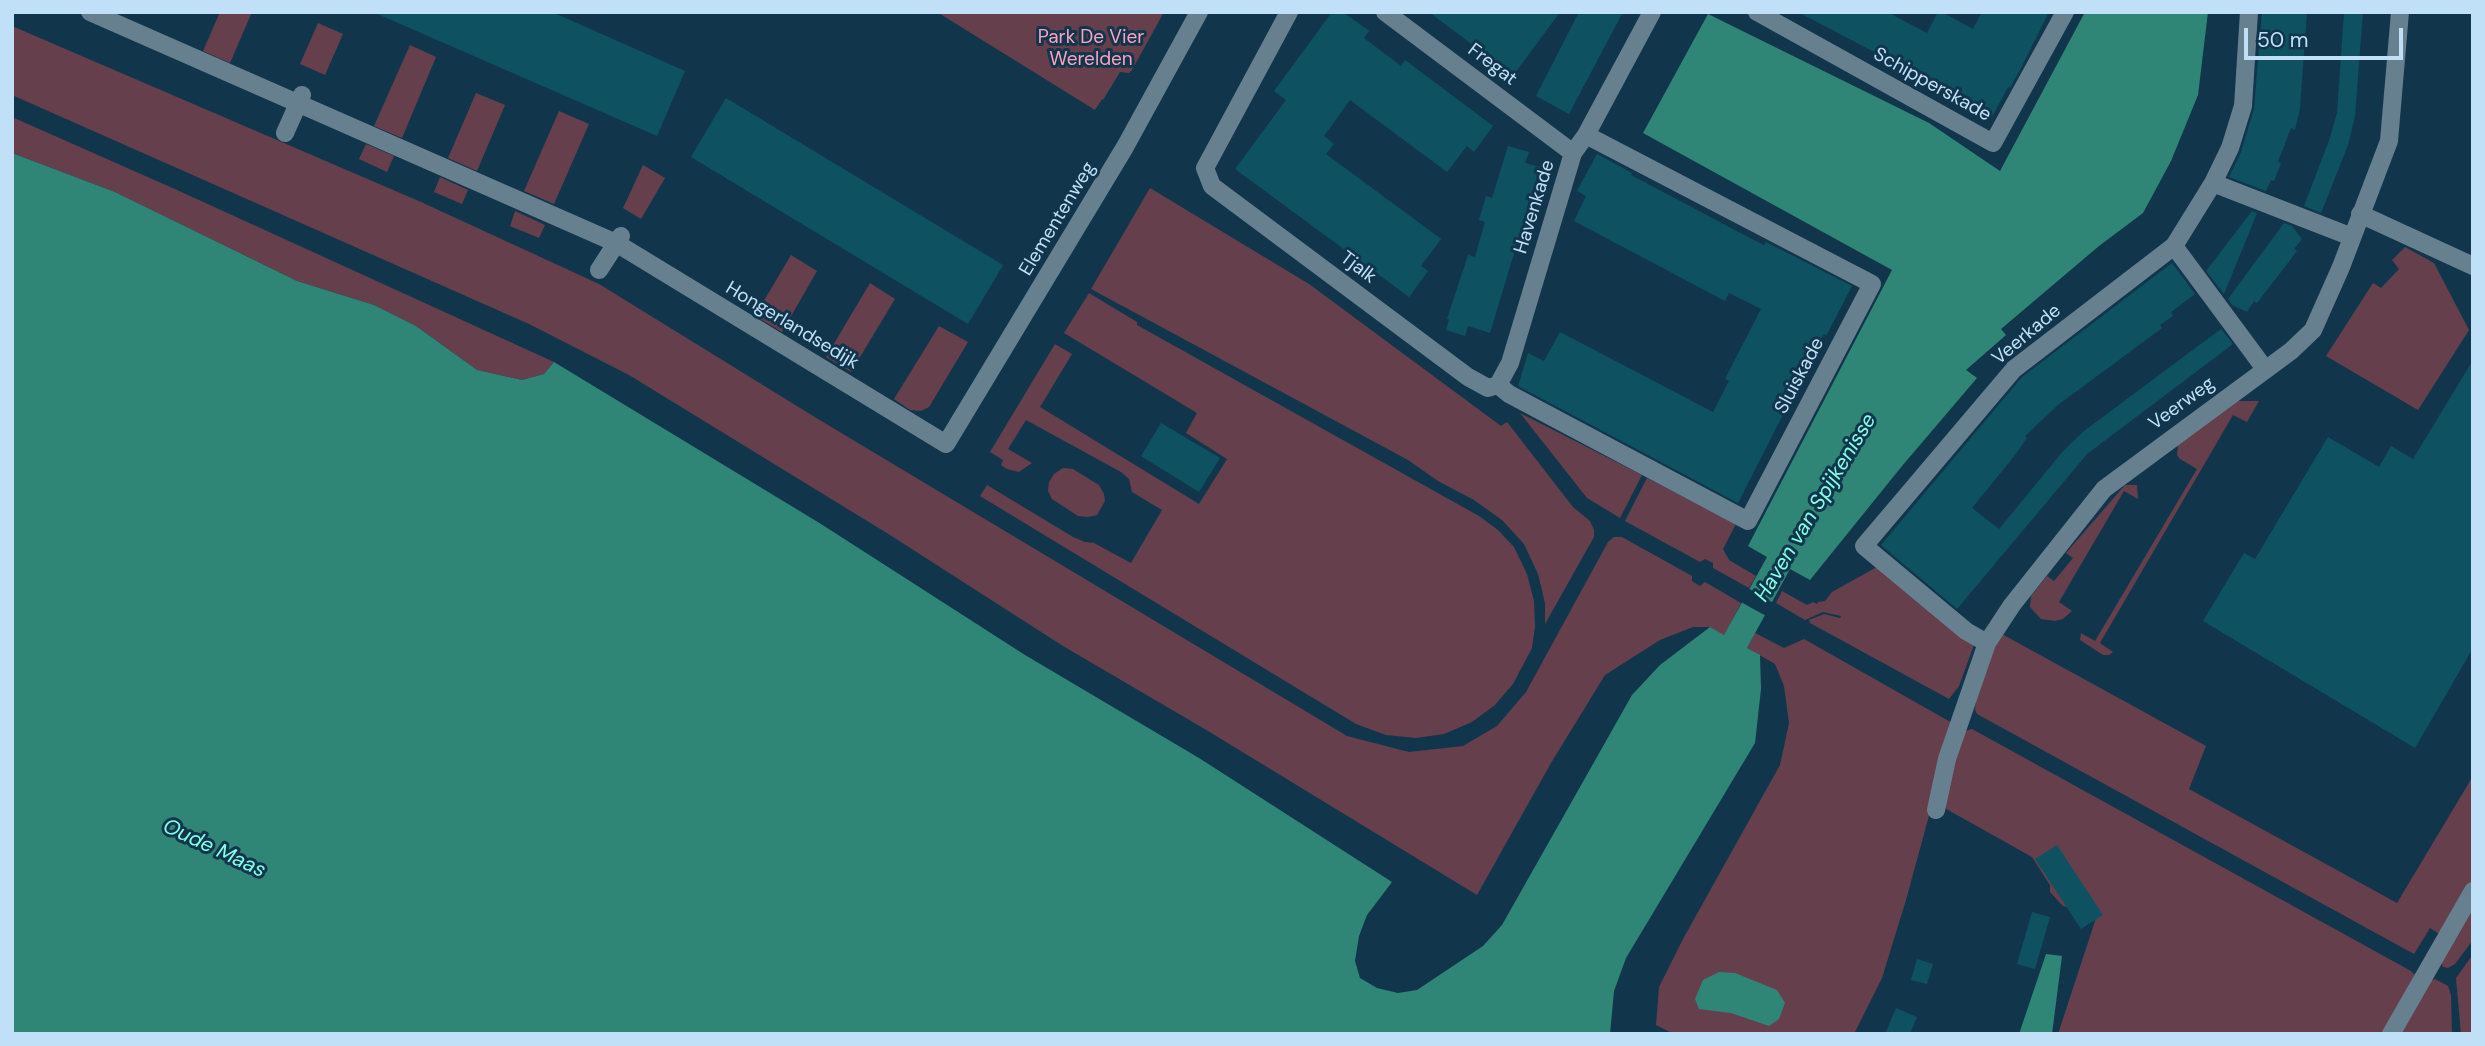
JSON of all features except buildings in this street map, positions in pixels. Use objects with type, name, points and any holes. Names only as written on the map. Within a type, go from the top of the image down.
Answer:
[{"type":"street","name":"Hongerlandsedijk","points":[[90,12],[300,99],[619,240],[946,444]]},
{"type":"street","name":"Elementenweg","points":[[946,444],[1125,147],[1199,12]]},
{"type":"street","name":"Tjalk","points":[[1289,12],[1205,168],[1212,186],[1468,377],[1488,388],[1498,385]]},
{"type":"street","name":"Fregat","points":[[1385,12],[1573,153]]},
{"type":"street","name":"Havenkade","points":[[1498,385],[1510,363],[1573,153],[1586,135],[1652,12]]},
{"type":"street","name":"Schipperskade","points":[[1756,12],[1993,143],[2065,12]]},
{"type":"street","name":"Veerkade","points":[[1987,643],[1966,631],[1864,546],[2014,369],[2174,246],[2213,183],[2230,148],[2243,106],[2249,12]]},
{"type":"street","name":"Veerweg","points":[[1936,810],[1948,759],[1987,643],[2012,605],[2104,489],[2291,351],[2313,330],[2341,267],[2389,141],[2400,12]]},
{"type":"street","points":[[285,133],[300,99]]},
{"type":"street","name":"Sluiskade","points":[[1498,385],[1509,394],[1748,521],[1872,284],[1586,135]]},
{"type":"street","points":[[2213,183],[2352,237]]},
{"type":"street","points":[[2360,215],[2473,267]]},
{"type":"street","points":[[599,270],[619,240]]},
{"type":"street","points":[[2174,246],[2265,369]]},
{"type":"street","points":[[2391,1034],[2473,891]]},
{"type":"green space","points":[[220,12],[252,12],[230,63],[203,51]]},
{"type":"green space","name":"Park De Vier Werelden","points":[[937,12],[1164,12],[1132,70],[1129,73],[1120,72],[1095,110]]},
{"type":"green space","points":[[318,23],[343,34],[325,75],[300,64]]},
{"type":"green space","points":[[12,26],[421,202],[599,284],[818,419],[1347,736],[1409,752],[1463,746],[1497,726],[1526,692],[1608,542],[1614,537],[1622,537],[1692,576],[1692,581],[1700,586],[1705,582],[1741,603],[1724,636],[1710,627],[1693,627],[1660,640],[1605,675],[1551,763],[1477,895],[1063,646],[890,535],[629,375],[529,324],[12,95]]},
{"type":"green space","points":[[410,45],[436,57],[402,138],[374,126]]},
{"type":"green space","points":[[476,93],[505,105],[477,171],[448,158]]},
{"type":"green space","points":[[559,111],[589,124],[554,204],[524,191]]},
{"type":"green space","points":[[12,117],[554,362],[544,374],[522,380],[477,370],[416,326],[374,305],[297,281],[115,192],[12,153]]},
{"type":"green space","points":[[366,144],[394,156],[387,172],[359,159]]},
{"type":"green space","points":[[643,165],[665,178],[641,219],[623,208]]},
{"type":"green space","points":[[440,177],[468,190],[462,204],[434,192]]},
{"type":"green space","points":[[1150,188],[1309,284],[1501,426],[1507,422],[1573,507],[1590,521],[1594,530],[1594,537],[1545,624],[1545,603],[1538,574],[1524,544],[1502,520],[1408,460],[1091,289]]},
{"type":"green space","points":[[515,211],[545,225],[539,238],[510,226]]},
{"type":"green space","points":[[2405,247],[2434,263],[2469,330],[2418,410],[2326,356],[2373,283],[2381,288],[2399,269],[2392,260]]},
{"type":"green space","points":[[791,255],[817,271],[782,332],[755,316]]},
{"type":"green space","points":[[870,283],[895,299],[851,372],[826,357]]},
{"type":"green space","points":[[1089,293],[1137,322],[1137,325],[1479,516],[1498,530],[1514,547],[1527,574],[1534,601],[1535,627],[1532,648],[1513,684],[1495,705],[1472,722],[1444,734],[1416,738],[1386,735],[1356,724],[980,496],[987,485],[1073,537],[1094,543],[1131,563],[1162,510],[1132,492],[1129,479],[1121,472],[1026,420],[1008,449],[1032,463],[1019,472],[1007,469],[1001,465],[1003,460],[990,452],[1055,344],[1072,354],[1040,407],[1199,504],[1227,459],[1186,433],[1197,413],[1064,333]]},
{"type":"green space","points":[[939,326],[968,342],[929,407],[921,411],[910,410],[894,399]]},
{"type":"green space","points":[[2237,401],[2259,401],[2247,422],[2233,415],[2100,643],[2113,652],[2103,655],[2080,640],[2081,633],[2095,641],[2197,469],[2180,459],[2177,455],[2178,445]]},
{"type":"green space","points":[[1520,413],[1642,475],[1620,518],[1587,498]]},
{"type":"green space","points":[[1063,468],[1073,469],[1099,485],[1105,501],[1097,515],[1078,516],[1052,499],[1048,491],[1049,482],[1054,474]]},
{"type":"green space","points":[[1647,478],[1736,524],[1723,549],[1729,560],[1756,576],[1749,588],[1713,568],[1713,563],[1705,559],[1700,562],[1625,521]]},
{"type":"green space","points":[[2125,485],[2137,485],[2138,499],[2124,491],[2059,602],[2072,611],[2063,619],[2041,619],[2030,607],[2031,596],[2047,576],[2054,581],[2073,558],[2066,553]]},
{"type":"green space","points":[[1877,567],[1974,645],[1959,686],[1949,699],[1810,623],[1809,620],[1824,614],[1840,618],[1841,616],[1823,612],[1805,620],[1776,603],[1782,591],[1807,605],[1813,602],[1817,604],[1825,601],[1832,592]]},
{"type":"green space","points":[[1755,633],[1784,648],[1804,639],[1954,724],[1882,978],[1854,1034],[1674,1034],[1656,1025],[1659,987],[1780,765],[1789,723],[1784,686],[1775,664],[1747,648]]},
{"type":"green space","points":[[2000,633],[2206,746],[2189,789],[2397,903],[2473,776],[2473,880],[2441,935],[2430,928],[2414,954],[1977,714],[1975,710],[1978,683]]},
{"type":"green space","points":[[1972,729],[2411,971],[2415,975],[2385,1034],[2058,1034],[2097,915],[2063,906],[2050,892],[2050,885],[2032,857],[1941,806],[1965,731]]},
{"type":"green space","points":[[2473,907],[2473,940],[2455,964],[2448,968],[2443,967],[2441,962]]},
{"type":"green space","points":[[2473,954],[2473,1034],[2461,1034],[2456,978]]},
{"type":"green space","points":[[2435,979],[2448,986],[2451,995],[2452,1034],[2400,1034],[2430,981]]},
{"type":"water","points":[[2085,12],[2208,12],[2198,95],[2171,161],[2143,213],[2099,246],[2001,329],[2006,335],[1966,370],[1977,378],[1810,580],[1790,569],[1747,648],[1760,655],[1761,689],[1755,743],[1626,958],[1614,991],[1610,1034],[12,1034],[12,153],[115,192],[297,281],[374,305],[416,326],[477,370],[522,380],[544,374],[554,362],[821,524],[1025,655],[1199,758],[1392,882],[1367,915],[1359,936],[1355,961],[1360,978],[1377,988],[1398,993],[1417,990],[1483,946],[1502,925],[1632,695],[1660,665],[1710,627],[1724,635],[1767,557],[1748,546],[1892,270],[1643,133],[1708,14],[1929,123],[2000,171]]},
{"type":"water","points":[[2046,954],[2062,956],[2052,1034],[2019,1034]]},
{"type":"water","points":[[1719,972],[1735,973],[1777,990],[1785,1003],[1779,1019],[1769,1026],[1731,1013],[1699,1009],[1695,999],[1703,980]]},
{"type":"pier","points":[[1746,587],[1775,604],[1768,617],[1739,601]]},
{"type":"water label","name":"Haven van Spijkenisse","points":[[1816,508]]},
{"type":"water label","name":"Oude Maas","points":[[214,849]]}]
